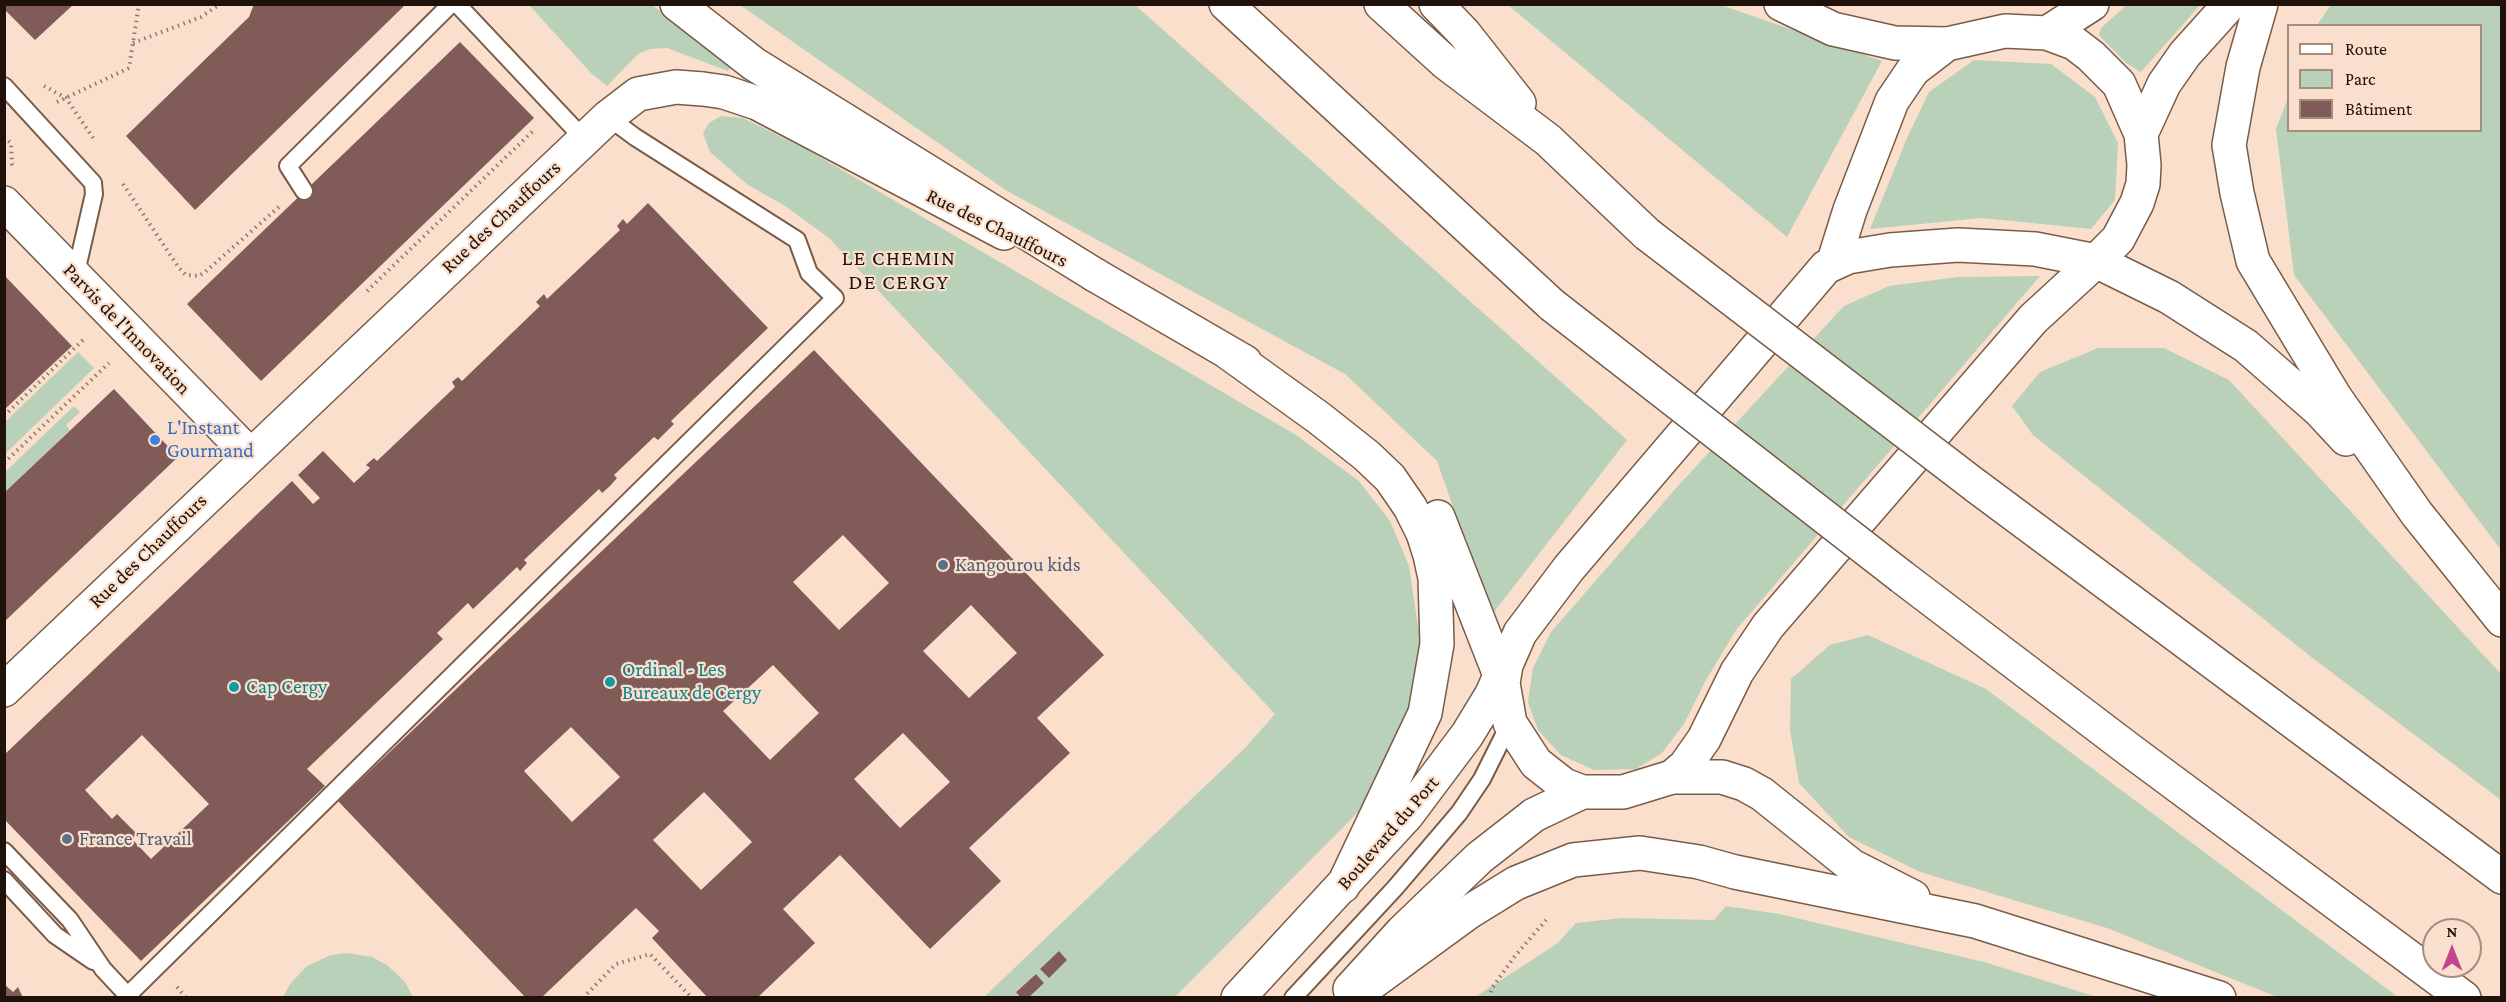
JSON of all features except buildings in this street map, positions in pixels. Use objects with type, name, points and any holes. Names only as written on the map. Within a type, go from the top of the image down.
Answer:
[{"type":"main road","points":[[677,4],[754,64],[1095,275],[1361,430],[1402,464],[1441,521],[1505,670],[1510,723],[1536,764],[1564,785],[1582,792],[1623,792],[1672,777],[1722,777],[1744,784],[1762,794],[1852,866],[1904,893],[1975,921],[2219,998]]},
{"type":"main road","points":[[1226,4],[1552,305],[1902,577],[2131,751],[2464,998]]},
{"type":"main road","points":[[1381,4],[1446,63],[1548,140],[1647,234],[1976,486],[2502,877]]},
{"type":"main road","points":[[1436,4],[1464,33],[1548,140]]},
{"type":"main road","points":[[1672,777],[1696,753],[1737,672],[1768,626],[2033,319],[2118,239],[2137,203],[2143,184],[2141,134],[2131,105],[2108,71],[2074,44],[2047,33],[2005,31],[1947,44],[1895,43],[1833,29],[1780,4]]},
{"type":"main road","points":[[2047,33],[2092,4]]},
{"type":"main road","points":[[2141,134],[2155,100],[2169,76],[2230,4]]},
{"type":"main road","points":[[2261,4],[2243,67],[2229,145],[2236,193],[2253,261],[2335,397],[2417,514],[2502,620]]},
{"type":"main road","points":[[1826,268],[1892,101],[1913,70],[1947,44]]},
{"type":"main road","name":"Rue des Chauffours","points":[[4,690],[249,454],[584,139],[638,94],[676,87],[724,92],[766,108],[981,222],[1095,275]]},
{"type":"main road","name":"Parvis de l'Innovation","points":[[4,203],[249,454]]},
{"type":"main road","points":[[1826,268],[1890,250],[1958,245],[2036,249],[2096,261],[2169,297],[2246,346],[2319,410],[2417,514]]},
{"type":"main road","name":"Boulevard du Port","points":[[1238,998],[1343,886],[1435,780],[1467,735],[1505,670],[1520,633],[1569,568],[1826,268]]},
{"type":"main road","points":[[1226,351],[1319,418],[1367,456],[1390,478],[1424,533],[1435,578],[1437,644],[1425,713],[1343,886]]},
{"type":"main road","points":[[1342,998],[1402,932],[1479,858],[1534,815],[1582,792]]},
{"type":"main road","points":[[1352,998],[1495,895],[1555,865],[1591,856],[1640,853],[1664,855],[1735,872],[1975,921]]},
{"type":"lane","points":[[304,191],[288,166],[451,4]]},
{"type":"lane","points":[[457,4],[584,139]]},
{"type":"lane","points":[[4,86],[93,183],[94,194],[75,277]]},
{"type":"lane","points":[[4,851],[70,920],[103,969],[129,996],[835,298],[809,273],[797,240],[635,137],[608,117]]},
{"type":"lane","points":[[1293,998],[1395,888],[1460,813],[1482,779],[1510,723]]},
{"type":"lane","points":[[4,880],[55,935],[103,969]]},
{"type":"path","points":[[31,114],[129,68],[138,4]]},
{"type":"path","points":[[133,43],[201,17],[220,4]]},
{"type":"path","points":[[37,82],[66,98],[98,145]]},
{"type":"path","points":[[123,183],[179,268],[186,275],[199,276],[205,272],[284,202]]},
{"type":"path","points":[[4,416],[85,338]]},
{"type":"path","points":[[4,463],[109,363]]},
{"type":"path","points":[[1489,998],[1492,988],[1515,956],[1546,920]]},
{"type":"path","points":[[583,998],[616,964],[650,954],[692,998]]},
{"type":"green space","points":[[2128,4],[2200,5],[2141,72],[2126,63],[2099,35],[2101,28]]},
{"type":"green space","points":[[529,5],[652,5],[734,64],[728,71],[667,48],[650,49],[638,54],[607,86],[591,73]]},
{"type":"green space","points":[[740,5],[1135,5],[1627,440],[1491,616],[1437,461],[1345,374],[1007,191]]},
{"type":"green space","points":[[1508,5],[1721,5],[1882,61],[1787,237]]},
{"type":"green space","points":[[2331,5],[2501,5],[2501,550],[2294,275],[2276,129],[2287,101],[2287,132],[2482,132],[2482,24],[2318,24]]},
{"type":"green space","points":[[1974,60],[2051,64],[2095,97],[2118,143],[2115,200],[2091,229],[1981,218],[1870,229],[1907,138],[1929,92]]},
{"type":"green space","points":[[721,116],[743,118],[806,149],[1296,435],[1359,481],[1390,521],[1409,566],[1421,647],[1419,686],[1402,733],[1365,805],[1175,997],[1028,997],[1044,983],[1036,974],[1016,991],[1021,997],[984,997],[1245,748],[1275,714],[829,238],[785,206],[748,185],[710,152],[703,133],[709,123]],"holes":[[[1059,951],[1067,960],[1048,977],[1040,969]]]},
{"type":"green space","points":[[2040,276],[1736,630],[1706,680],[1684,724],[1662,753],[1636,769],[1594,770],[1561,755],[1538,730],[1528,702],[1533,668],[1551,632],[1678,486],[1844,306],[1889,286],[1958,277]]},
{"type":"green space","points":[[2098,348],[2164,348],[2229,380],[2501,674],[2501,800],[2310,656],[2033,435],[2012,406],[2040,372]]},
{"type":"green space","points":[[78,352],[94,368],[5,454],[5,422]]},
{"type":"green space","points":[[74,406],[80,412],[66,425],[70,430],[5,493],[5,472]]},
{"type":"green space","points":[[1868,635],[1986,689],[2398,997],[2277,997],[2107,928],[1920,872],[1849,837],[1799,783],[1790,730],[1791,679],[1830,645]]},
{"type":"green space","points":[[1726,906],[1779,914],[1984,962],[2097,997],[1475,997],[1558,943],[1576,923],[1622,918],[1714,920]]},
{"type":"green space","points":[[347,953],[372,957],[387,965],[405,982],[413,997],[283,997],[290,984],[307,966],[331,955]]},
{"type":"place","name":"L'Instant Gourmand","points":[[155,440]]},
{"type":"place","name":"Kangourou kids","points":[[943,565]]},
{"type":"place","name":"Ordinal - Les Bureaux de Cergy","points":[[610,682]]},
{"type":"place","name":"Cap Cergy","points":[[234,687]]},
{"type":"place","name":"France Travail","points":[[67,839]]},
{"type":"district","name":"LE CHEMIN DE CERGY","points":[[899,271]]}]
